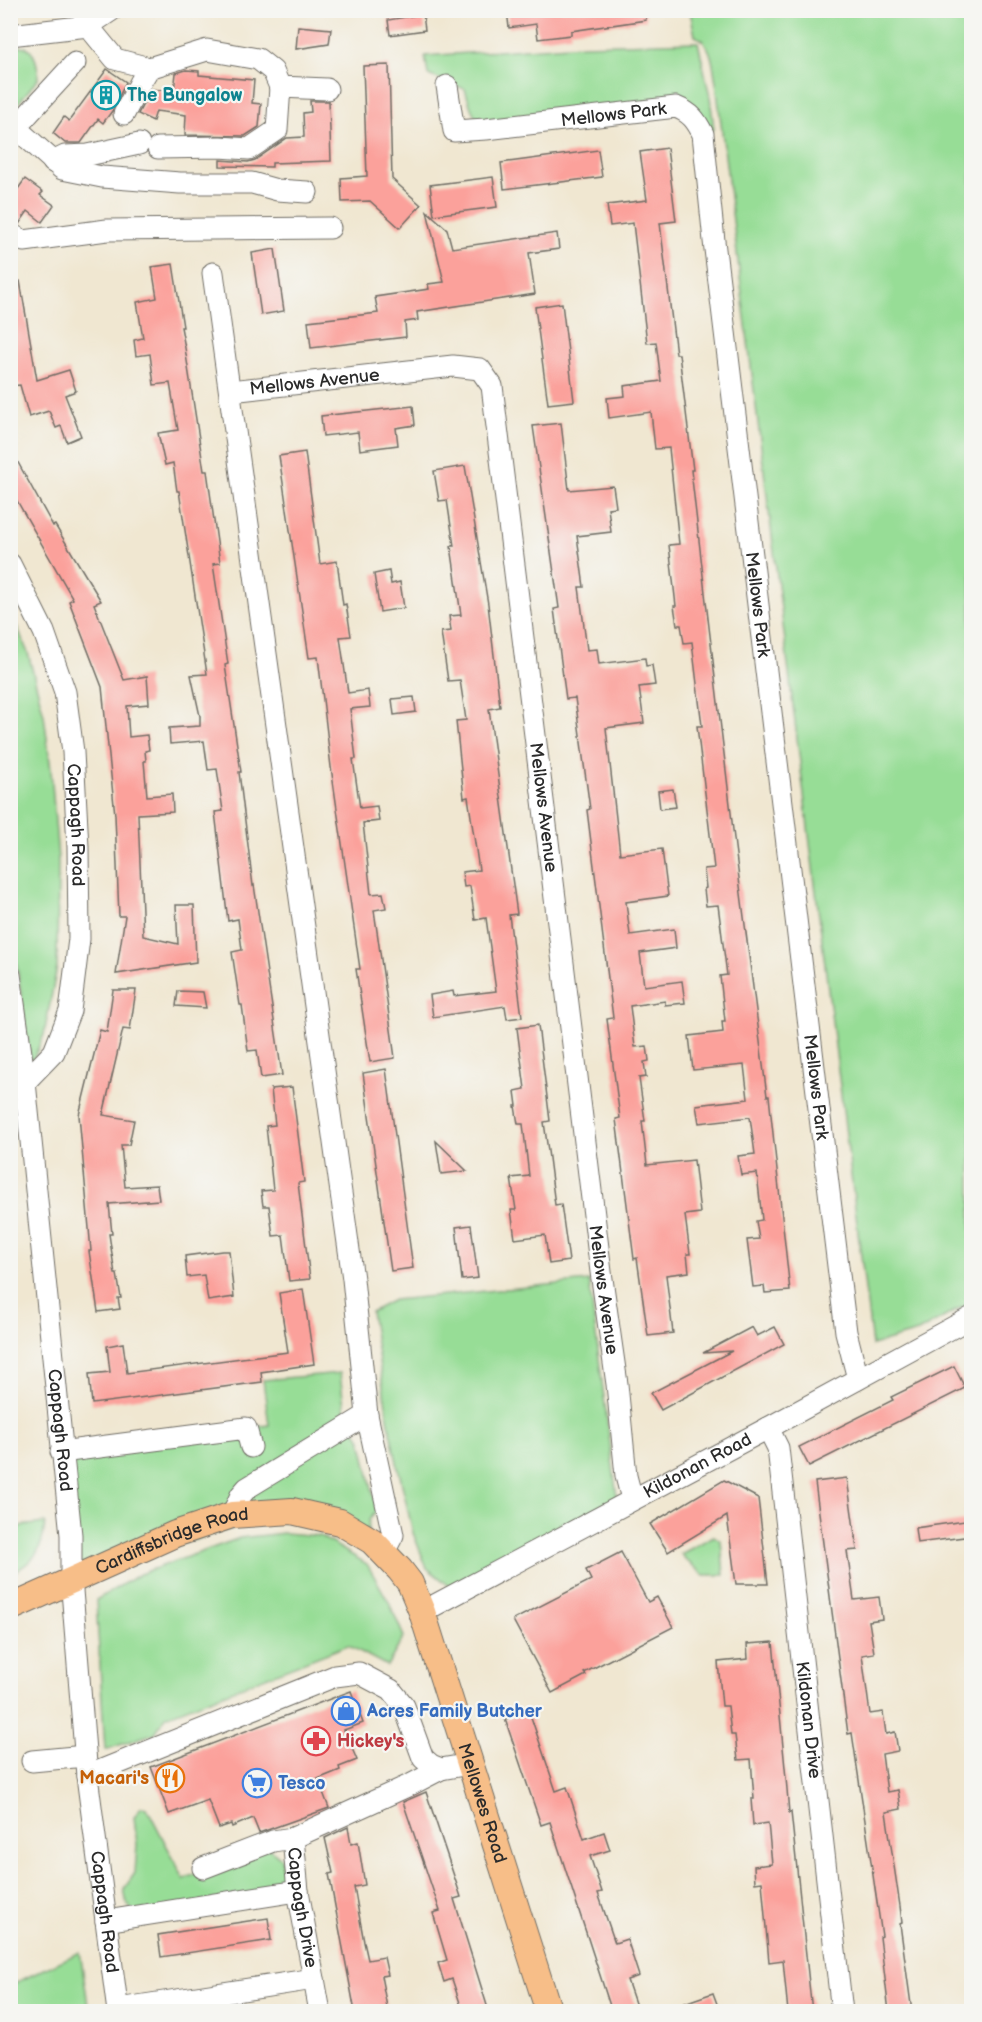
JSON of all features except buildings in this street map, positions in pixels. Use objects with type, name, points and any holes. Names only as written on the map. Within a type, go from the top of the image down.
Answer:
[{"type":"main road","name":"Cardiffsbridge Road","points":[[10,1608],[175,1534],[232,1515],[292,1511],[340,1522]]},
{"type":"main road","name":"Mellowes Road","points":[[340,1522],[372,1541],[410,1583],[422,1612],[549,2012]]},
{"type":"street","points":[[10,35],[88,26],[112,10]]},
{"type":"street","points":[[53,162],[65,156],[148,146],[249,149],[277,130],[280,87],[273,71],[258,59],[207,50],[149,68],[115,59],[88,26]]},
{"type":"street","points":[[75,63],[13,131],[62,169],[102,177],[180,183],[252,183],[277,190],[307,192]]},
{"type":"street","points":[[124,114],[149,68]]},
{"type":"street","name":"Mellows Park","points":[[447,86],[454,131],[676,107],[688,112],[696,120],[703,134],[846,1332],[858,1379]]},
{"type":"street","points":[[280,87],[327,89]]},
{"type":"street","points":[[10,234],[24,242],[107,230],[330,228]]},
{"type":"street","points":[[213,273],[353,1279],[368,1415],[393,1535],[384,1552]]},
{"type":"street","name":"Mellows Avenue","points":[[231,391],[453,366],[480,369],[492,386],[617,1384],[626,1476],[632,1499]]},
{"type":"street","name":"Cappagh Road","points":[[10,564],[44,632],[65,692],[73,752],[78,847],[79,939],[70,1011],[54,1052],[25,1082]]},
{"type":"street","name":"Cappagh Road","points":[[10,975],[25,1082],[71,1535],[71,1581],[86,1766],[118,2010]]},
{"type":"street","name":"Kildonan Road","points":[[422,1612],[972,1317]]},
{"type":"street","points":[[232,1515],[241,1495],[247,1488],[368,1415]]},
{"type":"street","points":[[61,1452],[246,1428],[251,1448]]},
{"type":"street","name":"Kildonan Drive","points":[[768,1428],[778,1448],[842,2012]]},
{"type":"street","points":[[32,1761],[86,1766],[335,1676],[359,1673],[391,1690],[404,1706],[423,1758],[431,1765],[441,1769]]},
{"type":"street","points":[[202,1868],[273,1841],[293,1838],[441,1769],[470,1764]]},
{"type":"street","name":"Cappagh Drive","points":[[293,1838],[298,1891],[320,2012]]},
{"type":"street","points":[[106,1921],[298,1891]]},
{"type":"street","name":"Cappagh Drive","points":[[118,2010],[314,1979]]},
{"type":"green space","points":[[690,11],[971,11],[971,1302],[918,1332],[872,1345],[716,83],[709,50],[701,39],[695,36]]},
{"type":"green space","points":[[698,42],[710,97],[714,129],[703,134],[688,112],[478,122],[465,89],[428,75],[425,56],[584,45]]},
{"type":"green space","points":[[11,46],[26,47],[32,53],[37,66],[38,79],[11,112]]},
{"type":"green space","points":[[10,610],[28,653],[44,715],[58,860],[57,967],[44,1035],[31,1064],[10,916]]},
{"type":"green space","points":[[589,1281],[617,1498],[450,1586],[427,1568],[413,1533],[391,1436],[371,1312],[394,1300]]},
{"type":"green space","points":[[340,1373],[345,1414],[361,1439],[377,1511],[369,1520],[367,1538],[292,1510],[71,1578],[63,1454],[269,1425],[263,1380]]},
{"type":"green space","points":[[45,1523],[40,1548],[36,1554],[11,1574],[11,1540],[20,1526]]},
{"type":"green space","points":[[284,1533],[320,1536],[367,1564],[390,1604],[404,1637],[387,1666],[348,1645],[166,1716],[155,1733],[105,1750],[96,1600],[140,1574],[240,1538]]},
{"type":"green space","points":[[714,1536],[721,1541],[724,1575],[704,1575],[681,1554]]},
{"type":"green space","points":[[141,1807],[147,1808],[184,1879],[264,1844],[281,1858],[287,1893],[138,1916],[127,1905],[124,1889],[135,1873],[137,1845],[134,1817]]},
{"type":"green space","points":[[80,1952],[89,2011],[11,2011],[11,1985]]},
{"type":"place","name":"The Bungalow","points":[[106,95]]},
{"type":"place","name":"Acres Family Butcher","points":[[346,1711]]},
{"type":"place","name":"Hickey's","points":[[316,1741]]},
{"type":"place","name":"Macari's","points":[[170,1778]]},
{"type":"place","name":"Tesco","points":[[257,1783]]}]
